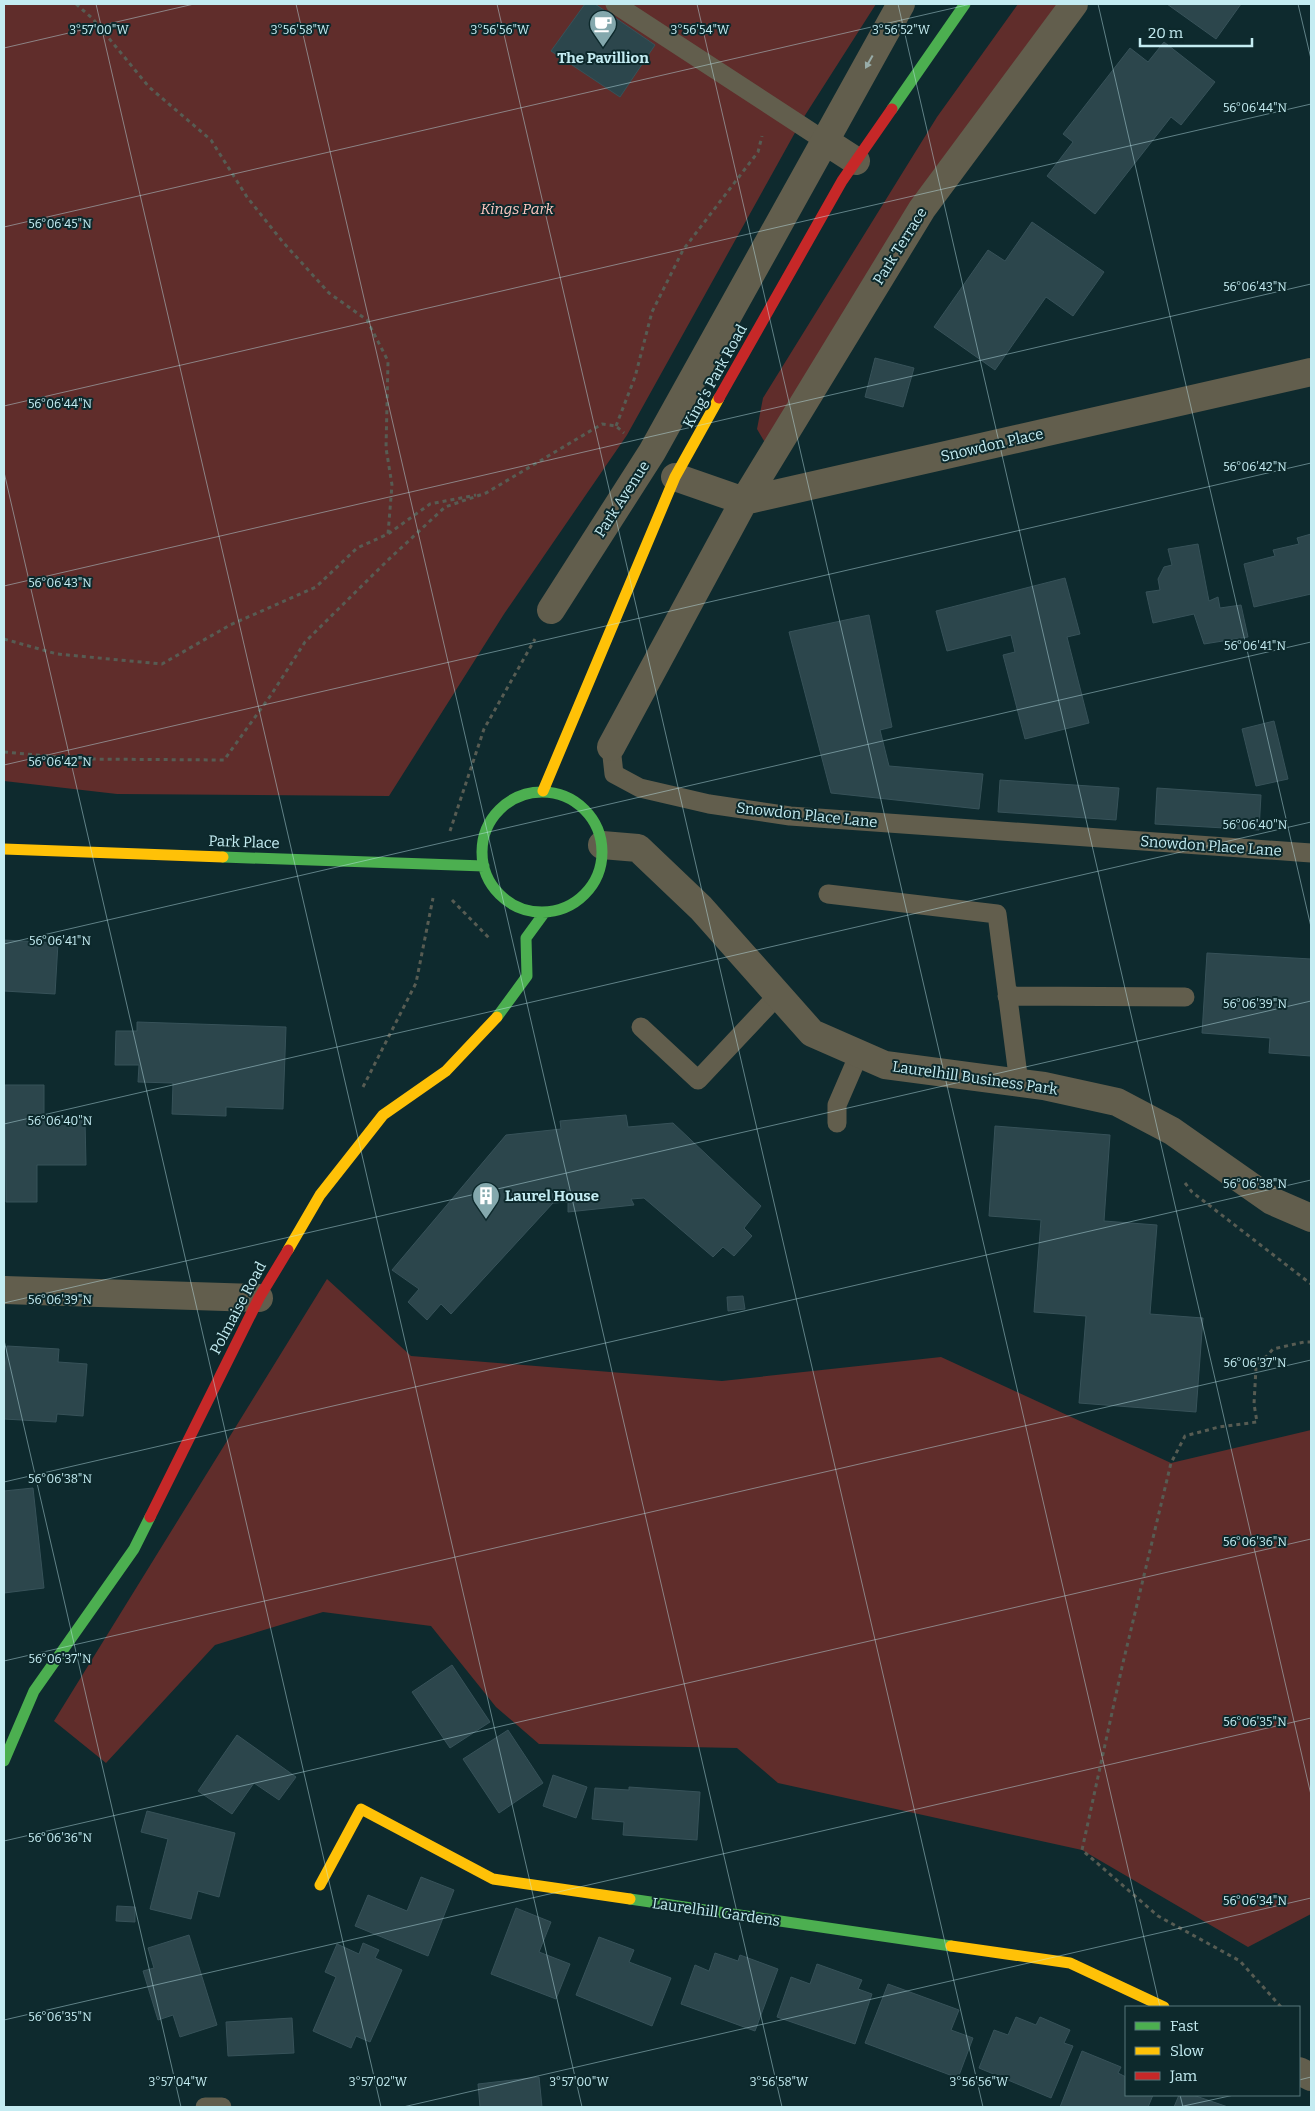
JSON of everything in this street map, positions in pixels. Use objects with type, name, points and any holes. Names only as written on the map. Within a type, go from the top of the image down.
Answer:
[{"type":"street","name":"Park Avenue","points":[[551,610],[652,452],[901,4]]},
{"type":"street","name":"King's Park Road","points":[[542,791],[675,477],[842,180],[965,4]]},
{"type":"street","name":"Park Terrace","points":[[744,502],[922,209],[1074,4]]},
{"type":"street","points":[[825,141],[856,161]]},
{"type":"street","name":"Snowdon Place","points":[[744,502],[1311,372]]},
{"type":"street","points":[[675,477],[744,502]]},
{"type":"street","name":"Snowdon Place Lane","points":[[611,747],[744,502]]},
{"type":"street","points":[[542,791],[553,792],[571,798],[588,812],[598,827],[602,845],[600,869],[591,887],[565,908],[545,912],[530,911],[508,901],[492,886],[484,866],[482,848],[492,817],[516,797],[542,791]]},
{"type":"street","name":"Laurelhill Business Park","points":[[602,845],[638,848],[701,908],[812,1033],[885,1065],[1044,1086],[1117,1102],[1172,1131],[1272,1201],[1311,1218]]},
{"type":"street","name":"Park Place","points":[[4,849],[484,866]]},
{"type":"street","points":[[527,976],[526,938],[545,912]]},
{"type":"street","name":"Polmaise Road","points":[[4,1761],[34,1691],[134,1549],[258,1298],[320,1195],[383,1115],[446,1071],[503,1010],[527,976]]},
{"type":"street","points":[[4,1290],[258,1298]]},
{"type":"street","name":"Laurelhill Gardens","points":[[320,1885],[361,1809],[493,1880],[1070,1963],[1162,2006]]},
{"type":"lane","points":[[616,4],[825,141]]},
{"type":"lane","name":"Snowdon Place Lane","points":[[611,747],[614,774],[640,788],[709,804],[790,816],[1311,853]]},
{"type":"lane","points":[[828,894],[996,914],[1019,1083]]},
{"type":"lane","points":[[641,1027],[698,1080],[778,995]]},
{"type":"lane","points":[[1007,996],[1185,998]]},
{"type":"lane","points":[[837,1123],[837,1105],[859,1054]]},
{"type":"lane","points":[[205,2107],[222,2107]]},
{"type":"path","points":[[76,4],[93,19],[149,88],[211,140],[247,197],[282,241],[329,293],[368,320],[388,361],[386,448],[392,485],[388,534]]},
{"type":"path","points":[[616,426],[635,377],[652,312],[682,250],[758,152],[772,106]]},
{"type":"path","points":[[4,752],[80,759],[224,760],[271,695],[305,642],[445,507],[486,492],[602,424],[616,426],[652,452]]},
{"type":"path","points":[[4,639],[58,654],[162,664],[230,625],[316,587],[357,548],[388,534],[430,504],[486,492]]},
{"type":"path","points":[[359,1095],[416,982],[440,864],[484,729],[551,610]]},
{"type":"path","points":[[436,883],[527,976]]},
{"type":"path","points":[[1280,2006],[1240,1961],[1158,1916],[1082,1850],[1122,1667],[1171,1463],[1185,1436],[1219,1426],[1257,1422],[1254,1404],[1256,1368],[1273,1349],[1311,1342]]},
{"type":"green space","name":"Kings Park","points":[[4,4],[876,4],[802,120],[627,435],[504,614],[389,796],[117,794],[4,781]]},
{"type":"green space","points":[[1018,4],[1074,4],[767,446],[757,429],[763,398],[937,117]]},
{"type":"green space","points":[[327,1279],[411,1356],[722,1381],[941,1357],[1171,1463],[1311,1430],[1311,1914],[1248,1947],[1082,1850],[778,1783],[737,1748],[539,1744],[496,1707],[431,1626],[323,1612],[215,1645],[106,1763],[54,1721]]},
{"type":"building","name":"The Pavillion","points":[[585,4],[595,4],[655,45],[620,97],[551,51]]},
{"type":"building","points":[[1167,4],[1241,4],[1216,39]]},
{"type":"building","points":[[1164,42],[1215,82],[1181,125],[1171,117],[1095,214],[1047,176],[1073,142],[1063,134],[1130,48],[1148,62]]},
{"type":"building","points":[[1032,222],[1104,272],[1073,316],[1046,297],[995,370],[934,327],[988,250],[1005,261]]},
{"type":"building","points":[[875,358],[914,368],[903,407],[865,397]]},
{"type":"building","points":[[1311,534],[1311,594],[1254,607],[1244,564],[1275,556],[1273,550],[1299,544],[1297,538]]},
{"type":"building","points":[[1198,544],[1209,601],[1218,597],[1220,608],[1241,605],[1248,637],[1204,644],[1194,614],[1153,623],[1146,592],[1160,590],[1158,579],[1164,567],[1172,565],[1168,549]]},
{"type":"building","points":[[1065,578],[1080,634],[1067,637],[1089,723],[1025,739],[1003,655],[1015,652],[1011,635],[947,651],[936,611]]},
{"type":"building","points":[[869,615],[892,727],[880,730],[889,766],[983,774],[979,809],[831,793],[789,632]]},
{"type":"building","points":[[1274,721],[1288,779],[1256,786],[1242,729]]},
{"type":"building","points":[[1000,780],[1119,788],[1116,820],[998,812]]},
{"type":"building","points":[[1157,788],[1261,795],[1259,830],[1155,824]]},
{"type":"building","points":[[4,940],[58,943],[55,994],[4,991]]},
{"type":"building","points":[[1207,953],[1311,959],[1311,1056],[1269,1053],[1270,1038],[1202,1033]]},
{"type":"building","points":[[137,1022],[286,1027],[283,1109],[226,1107],[226,1116],[172,1114],[173,1083],[138,1082],[139,1065],[115,1065],[116,1031],[137,1031]]},
{"type":"building","points":[[5,1085],[44,1085],[44,1119],[85,1120],[86,1165],[37,1165],[37,1202],[6,1202]]},
{"type":"building","name":"Laurel House","points":[[626,1115],[628,1127],[673,1123],[761,1206],[744,1228],[752,1236],[734,1256],[723,1247],[713,1257],[644,1198],[631,1199],[634,1205],[568,1212],[568,1202],[553,1203],[451,1314],[441,1304],[427,1320],[408,1302],[419,1289],[392,1270],[506,1135],[561,1129],[560,1121]]},
{"type":"building","points":[[995,1126],[1110,1135],[1104,1221],[1157,1225],[1150,1314],[1203,1318],[1196,1412],[1079,1403],[1086,1316],[1034,1312],[1041,1220],[989,1216]]},
{"type":"building","points":[[743,1296],[745,1309],[728,1311],[727,1297]]},
{"type":"building","points":[[7,1346],[59,1349],[58,1362],[87,1364],[83,1416],[57,1414],[56,1422],[4,1419],[4,1380]]},
{"type":"building","points":[[33,1488],[44,1588],[4,1593],[4,1491]]},
{"type":"building","points":[[452,1665],[490,1722],[450,1748],[412,1692]]},
{"type":"building","points":[[508,1730],[543,1783],[499,1813],[463,1759]]},
{"type":"building","points":[[237,1735],[296,1777],[279,1800],[254,1783],[232,1814],[198,1791]]},
{"type":"building","points":[[553,1775],[587,1787],[576,1818],[543,1806]]},
{"type":"building","points":[[629,1787],[700,1792],[697,1840],[623,1835],[624,1822],[592,1819],[595,1788],[629,1790]]},
{"type":"building","points":[[147,1811],[235,1833],[219,1897],[198,1891],[191,1919],[150,1909],[168,1839],[141,1832]]},
{"type":"building","points":[[421,1877],[454,1890],[428,1956],[355,1926],[368,1895],[407,1911]]},
{"type":"building","points":[[117,1906],[135,1907],[135,1922],[116,1921]]},
{"type":"building","points":[[516,1908],[551,1922],[539,1952],[570,1964],[556,1999],[491,1974]]},
{"type":"building","points":[[189,1935],[217,2025],[180,2037],[173,2015],[158,2020],[143,1971],[154,1968],[148,1948]]},
{"type":"building","points":[[599,1937],[634,1950],[629,1962],[671,1978],[652,2026],[576,1995]]},
{"type":"building","points":[[363,1943],[379,1950],[375,1958],[402,1970],[370,2042],[356,2036],[351,2048],[313,2031],[336,1977],[325,1972],[337,1944],[359,1954]]},
{"type":"building","points":[[715,1953],[738,1961],[740,1955],[778,1969],[755,2031],[681,2004],[695,1965],[709,1971]]},
{"type":"building","points":[[817,1964],[862,1980],[858,1989],[872,1994],[855,2044],[777,2017],[791,1977],[810,1984]]},
{"type":"building","points":[[888,1984],[959,2010],[951,2030],[973,2038],[958,2078],[865,2043]]},
{"type":"building","points":[[1016,2017],[1036,2025],[1040,2017],[1070,2030],[1064,2043],[1073,2046],[1051,2098],[979,2068],[994,2030],[1008,2035]]},
{"type":"building","points":[[292,2018],[294,2053],[228,2056],[226,2022]]},
{"type":"building","points":[[1082,2051],[1121,2067],[1118,2073],[1125,2076],[1125,2096],[1153,2096],[1148,2107],[1060,2107]]},
{"type":"building","points":[[539,2077],[542,2107],[480,2107],[478,2084]]},
{"type":"building","points":[[1179,2096],[1196,2096],[1228,2107],[1174,2107]]},
{"type":"traffic: fast","points":[[892,109],[965,4]]},
{"type":"traffic: fast","points":[[542,792],[554,793],[565,797],[575,802],[584,810],[592,819],[597,829],[601,840],[602,852],[601,864],[597,875],[592,885],[584,894],[575,902],[565,907],[554,911],[542,912],[530,911],[519,907],[509,902],[500,894],[492,885],[487,875],[483,864],[482,852],[483,840],[487,829],[492,819],[500,810],[509,802],[519,797],[530,793],[542,792]]},
{"type":"traffic: fast","points":[[223,857],[484,866]]},
{"type":"traffic: fast","points":[[497,1017],[527,976],[526,938],[545,912]]},
{"type":"traffic: fast","points":[[4,1761],[34,1691],[134,1549],[150,1517]]},
{"type":"traffic: fast","points":[[630,1899],[951,1946]]},
{"type":"traffic: slow","points":[[543,791],[675,477],[719,398]]},
{"type":"traffic: slow","points":[[4,849],[223,857]]},
{"type":"traffic: slow","points":[[288,1250],[320,1195],[383,1115],[446,1071],[497,1017]]},
{"type":"traffic: slow","points":[[320,1885],[361,1809],[493,1879],[630,1899]]},
{"type":"traffic: slow","points":[[951,1946],[1070,1963],[1162,2006]]},
{"type":"traffic: jam","points":[[719,398],[842,181],[892,109]]},
{"type":"traffic: jam","points":[[150,1517],[259,1298],[288,1250]]},
{"type":"place","name":"The Pavillion","points":[[603,48]]},
{"type":"place","name":"Laurel House","points":[[486,1220]]}]
